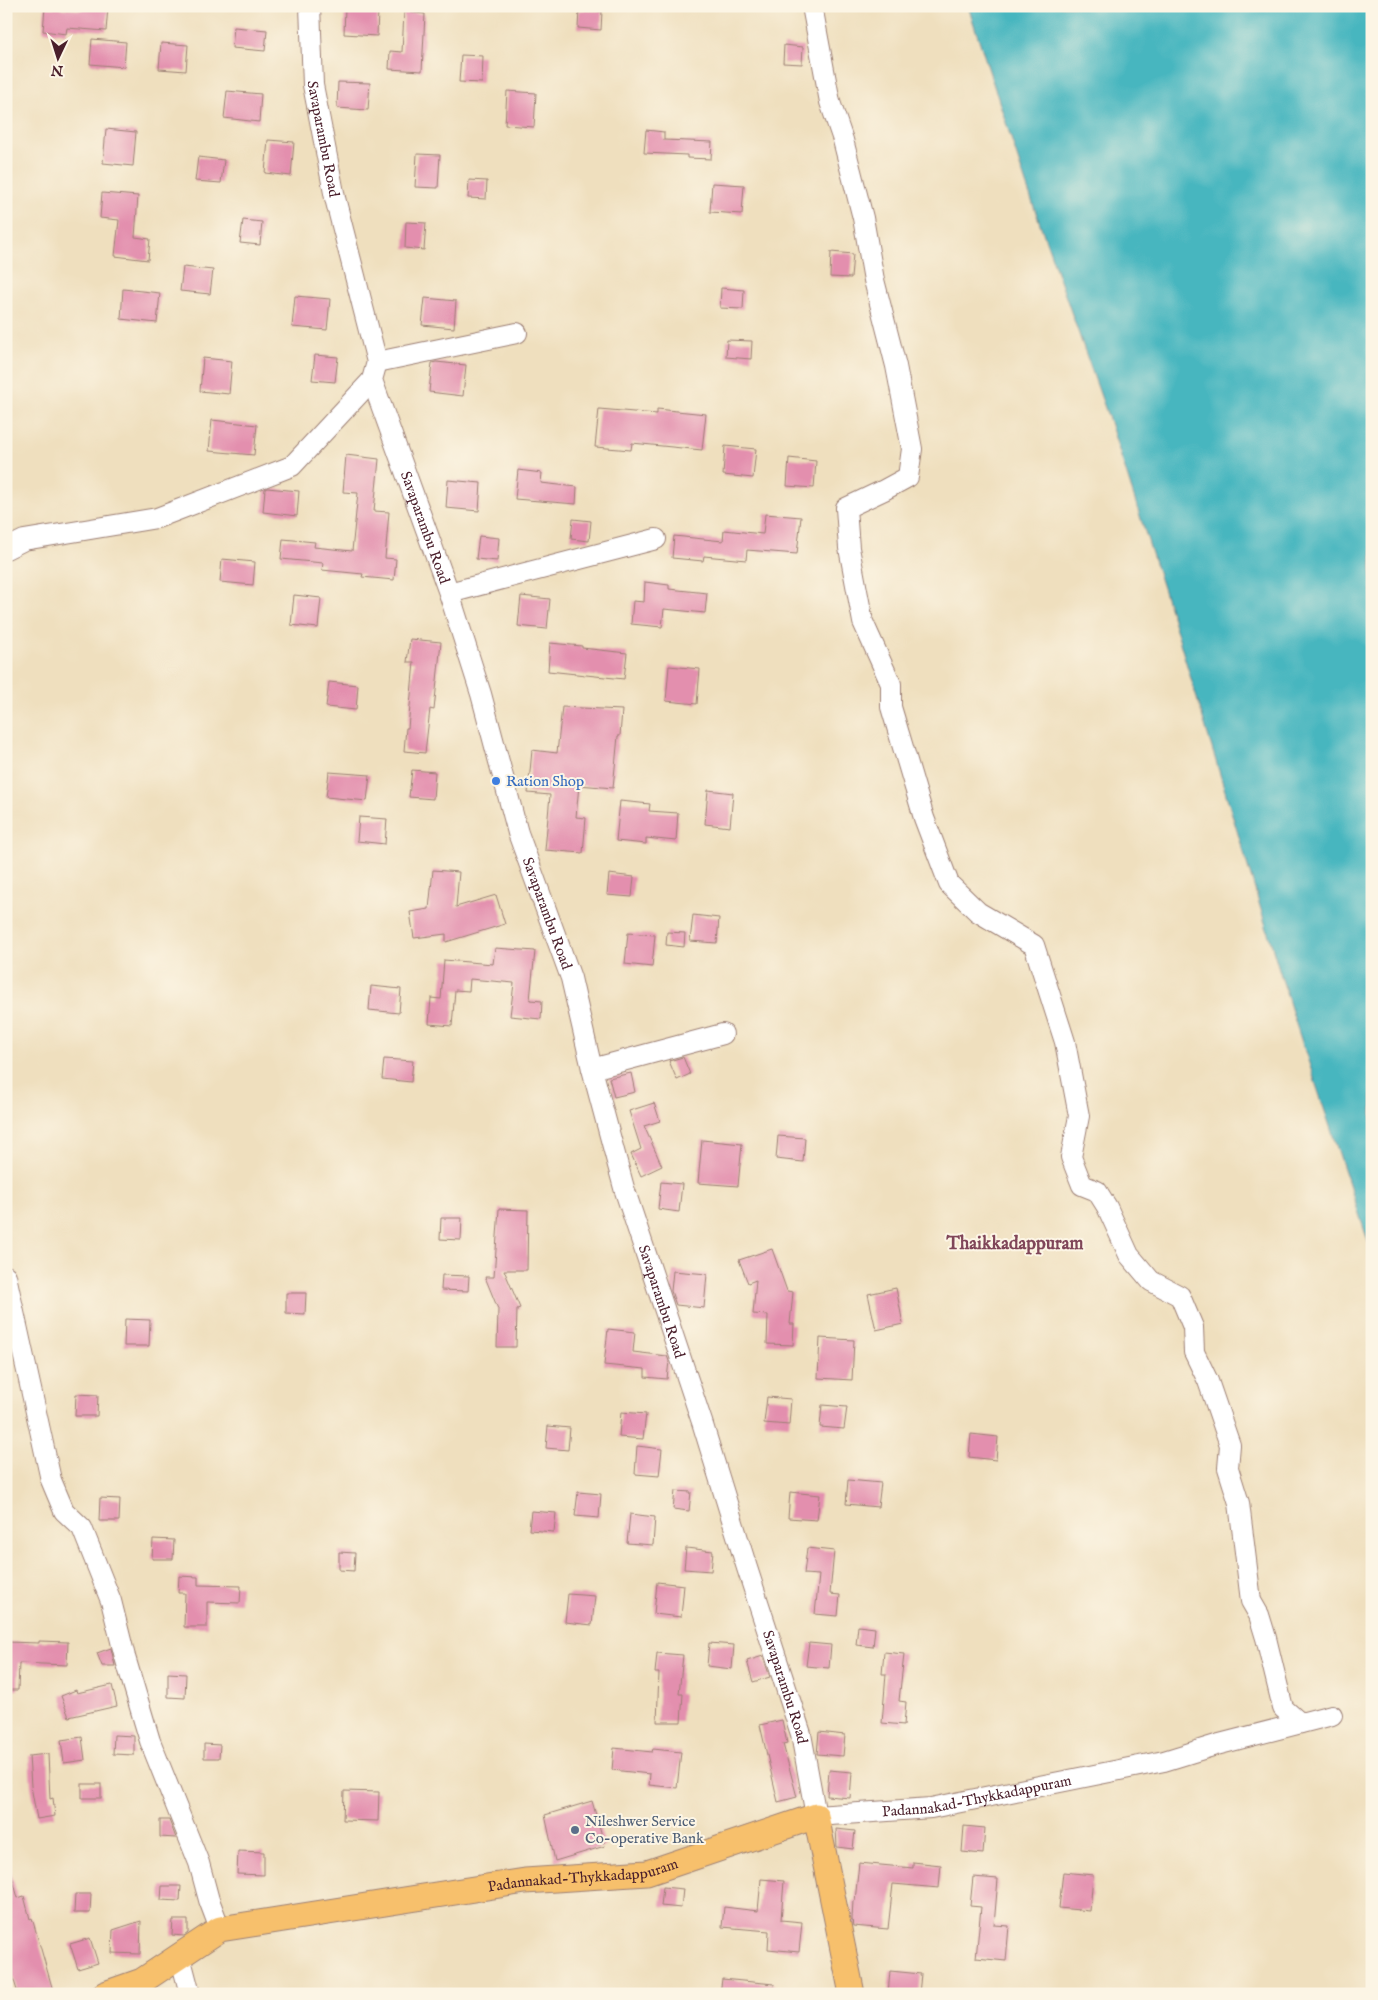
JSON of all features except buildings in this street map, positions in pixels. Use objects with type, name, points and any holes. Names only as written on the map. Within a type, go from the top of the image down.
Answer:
[{"type":"main road","name":"Padannakad-Thykkadappuram","points":[[106,1994],[142,1980],[220,1929],[524,1881],[647,1873],[816,1816]]},
{"type":"main road","points":[[816,1816],[837,1912],[852,1994]]},
{"type":"street","name":"Savaparambu Road","points":[[310,6],[313,85],[374,371],[481,694],[518,833],[571,978],[592,1069],[624,1188],[702,1422],[801,1734],[816,1816]]},
{"type":"street","points":[[812,6],[830,102],[843,140],[863,218],[874,280],[896,366],[912,449],[908,476],[846,508],[848,548],[863,622],[891,684],[891,707],[924,818],[949,884],[978,912],[1034,945],[1065,1042],[1079,1116],[1071,1157],[1082,1186],[1097,1192],[1107,1207],[1129,1255],[1152,1281],[1180,1296],[1193,1327],[1194,1352],[1208,1381],[1230,1446],[1228,1468],[1239,1503],[1251,1601],[1266,1638],[1283,1708],[1300,1723]]},
{"type":"street","points":[[6,549],[24,540],[157,518],[292,466],[374,371],[516,333]]},
{"type":"street","points":[[449,593],[656,539]]},
{"type":"street","points":[[592,1069],[723,1034]]},
{"type":"street","points":[[6,1276],[51,1480],[64,1511],[82,1528],[111,1601],[125,1657],[150,1741],[199,1864],[209,1900],[220,1929]]},
{"type":"street","name":"Padannakad-Thykkadappuram","points":[[816,1816],[931,1808],[1164,1761],[1216,1745],[1332,1715]]},
{"type":"street","points":[[180,1956],[190,1994]]},
{"type":"water","points":[[968,6],[1372,6],[1372,1253],[1293,1015],[1172,616],[1110,422],[1026,184]]},
{"type":"place","name":"Ration Shop","points":[[496,781]]},
{"type":"place","name":"Nileshwer Service Co-operative Bank","points":[[575,1830]]},
{"type":"district","name":"Thaikkadappuram","points":[[1015,1244]]}]
